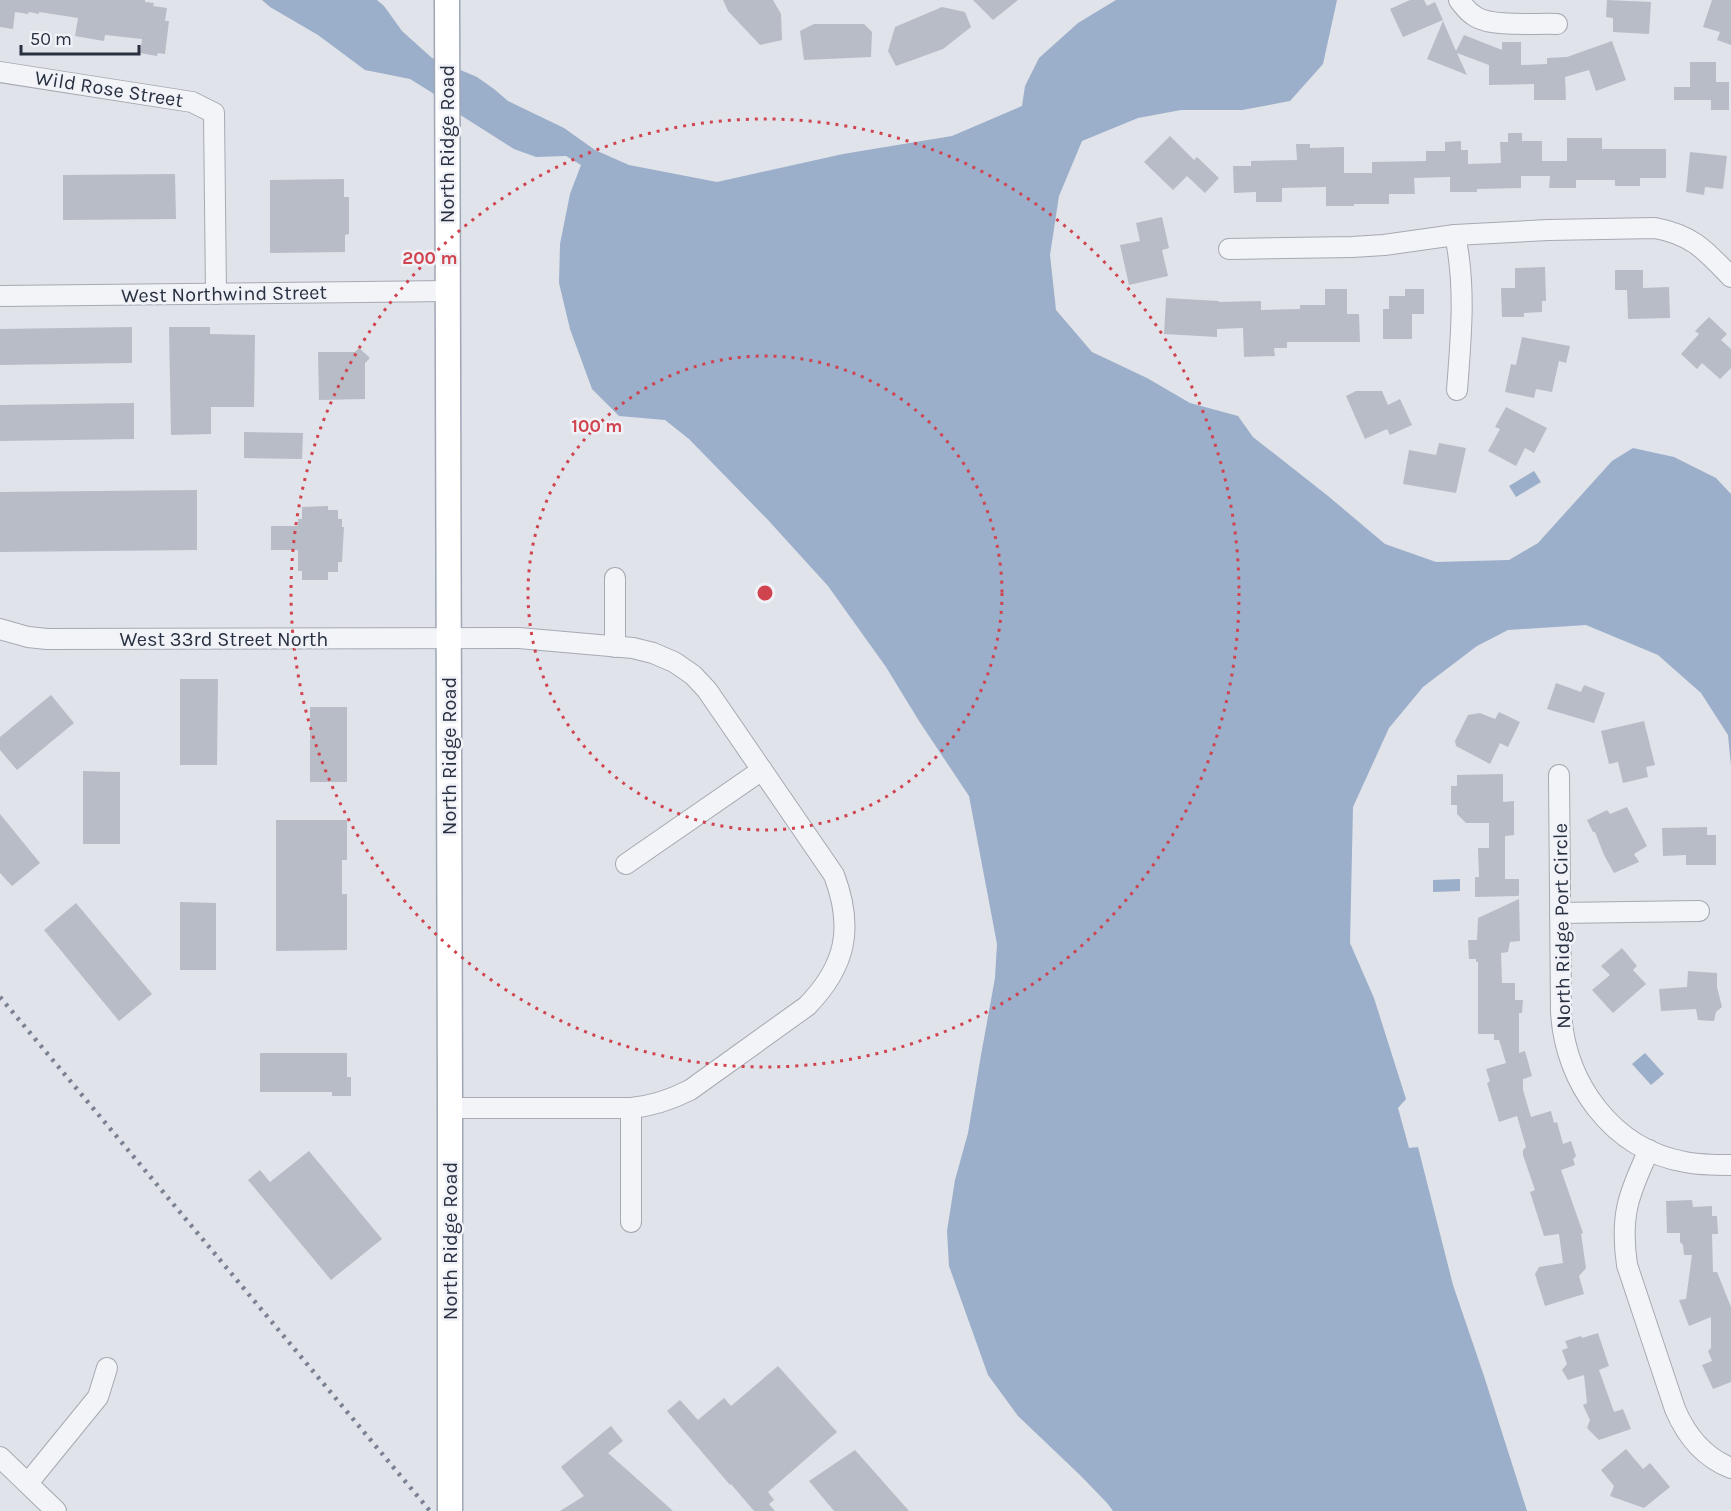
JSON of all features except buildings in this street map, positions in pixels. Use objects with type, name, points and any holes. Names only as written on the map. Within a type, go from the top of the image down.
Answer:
[{"type":"main road","name":"North Ridge Road","points":[[447,0],[450,1511]]},
{"type":"street","points":[[1459,0],[1468,12],[1490,22],[1557,24]]},
{"type":"street","name":"Wild Rose Street","points":[[0,72],[192,102],[214,113],[216,294]]},
{"type":"street","points":[[1229,249],[1352,247],[1455,235],[1655,228],[1687,237],[1703,248],[1731,276]]},
{"type":"street","points":[[1455,235],[1460,260],[1462,320],[1457,390]]},
{"type":"street","name":"West Northwind Street","points":[[0,296],[448,291]]},
{"type":"street","points":[[615,578],[615,647]]},
{"type":"street","name":"West 33rd Street North","points":[[0,629],[28,637],[47,639],[519,638],[633,648],[674,662],[693,675],[707,690],[834,875],[841,893],[845,932],[841,955],[833,974],[820,993],[807,1006],[690,1090],[653,1106],[450,1108]]},
{"type":"street","points":[[626,864],[762,770]]},
{"type":"street","name":"North Ridge Port Circle","points":[[1559,775],[1562,1020],[1564,1041],[1572,1068],[1592,1103],[1628,1138],[1649,1150],[1683,1162],[1731,1165]]},
{"type":"street","points":[[1560,913],[1699,912]]},
{"type":"street","points":[[631,1108],[631,1222]]},
{"type":"street","points":[[1649,1150],[1629,1195],[1624,1218],[1627,1265],[1672,1401],[1682,1424],[1694,1442],[1708,1455],[1731,1468]]},
{"type":"street","points":[[28,1483],[98,1397],[107,1368]]},
{"type":"street","points":[[0,1457],[56,1511]]},
{"type":"water","points":[[262,0],[377,0],[402,31],[432,58],[477,77],[508,101],[564,128],[595,150],[629,165],[717,182],[843,154],[952,136],[1022,106],[1025,86],[1039,58],[1078,23],[1116,0],[1337,0],[1323,64],[1290,101],[1242,110],[1181,110],[1138,118],[1082,141],[1059,196],[1050,255],[1056,310],[1092,352],[1147,378],[1190,403],[1238,416],[1253,437],[1385,544],[1436,562],[1509,560],[1538,543],[1612,461],[1633,448],[1674,457],[1716,478],[1731,494],[1731,766],[1728,735],[1701,693],[1658,655],[1586,625],[1508,630],[1477,646],[1423,687],[1389,728],[1353,807],[1350,943],[1374,998],[1406,1099],[1398,1108],[1409,1148],[1418,1147],[1453,1285],[1527,1511],[1113,1511],[1081,1476],[1018,1416],[988,1375],[949,1266],[947,1231],[955,1180],[968,1133],[995,978],[997,944],[969,796],[886,667],[828,586],[768,520],[689,439],[665,420],[619,416],[592,389],[570,329],[559,283],[560,244],[570,194],[581,165],[566,156],[536,157],[514,149],[410,79],[365,70],[318,35]]},
{"type":"water","points":[[1534,471],[1541,482],[1516,497],[1509,486]]},
{"type":"water","points":[[1460,879],[1460,891],[1433,892],[1433,880]]},
{"type":"water","points":[[1645,1053],[1664,1074],[1651,1085],[1632,1064]]},
{"type":"railway","points":[[0,997],[430,1511]]}]
